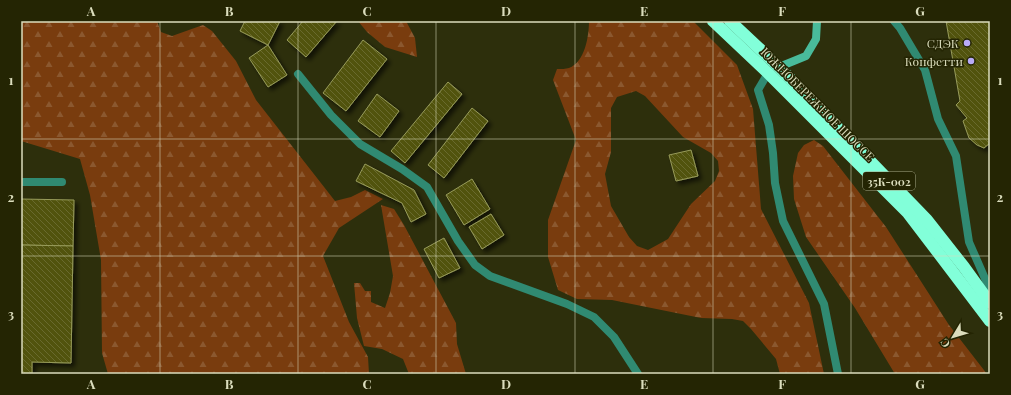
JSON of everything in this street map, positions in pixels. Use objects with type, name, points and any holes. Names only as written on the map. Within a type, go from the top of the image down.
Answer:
[{"type":"highway","name":"ЮЖНОБЕРЕЖНОЕ ШОССЕ","points":[[713,21],[768,73],[908,213],[990,321]]},
{"type":"highway","name":"ЮЖНОБЕРЕЖНОЕ ШОССЕ","points":[[730,21],[779,67],[926,220],[964,267],[990,303]]},
{"type":"highway","points":[[768,73],[779,67]]},
{"type":"main road","points":[[779,67],[806,56],[816,39],[817,21]]},
{"type":"street","points":[[894,21],[900,28],[925,70],[938,120],[956,156],[969,242],[990,290]]},
{"type":"street","points":[[768,73],[758,90],[769,125],[775,183],[783,221],[824,304],[838,374]]},
{"type":"street","points":[[298,74],[331,115],[360,144],[402,169],[427,187],[458,241],[475,265],[490,276],[567,304],[594,317],[614,337],[638,374]]},
{"type":"street","points":[[21,182],[62,182]]},
{"type":"green space","points":[[21,21],[157,21],[161,32],[172,36],[203,25],[212,31],[236,61],[256,100],[335,201],[351,197],[365,190],[383,199],[339,228],[323,256],[349,322],[368,357],[369,374],[108,374],[102,353],[101,260],[90,195],[80,159],[21,141]]},
{"type":"green space","points":[[358,21],[406,21],[415,38],[417,57],[385,47],[367,32]]},
{"type":"green space","points":[[589,21],[693,21],[737,65],[753,109],[761,209],[809,303],[824,374],[780,374],[776,359],[743,321],[732,319],[701,318],[612,300],[577,299],[558,290],[548,257],[548,220],[576,140],[553,80],[557,69],[569,68],[579,60],[585,48]],"holes":[[[636,91],[645,96],[683,137],[711,153],[718,161],[719,171],[715,181],[691,204],[668,239],[648,250],[637,246],[629,237],[611,206],[605,174],[611,152],[611,108],[617,97]]]},
{"type":"green space","points":[[814,140],[823,146],[886,227],[949,325],[987,374],[895,374],[855,308],[806,237],[794,199],[793,176],[798,153],[804,145]]},
{"type":"green space","points":[[381,205],[394,209],[456,323],[457,344],[466,374],[409,374],[403,359],[382,349],[364,346],[357,318],[354,283],[360,283],[365,291],[371,291],[371,302],[385,308],[390,293],[393,276]]},
{"type":"building","points":[[245,21],[280,21],[268,45],[240,31]]},
{"type":"building","points":[[303,21],[337,21],[306,57],[287,40]]},
{"type":"building","name":"Конфетти","points":[[946,21],[990,21],[990,143],[984,148],[977,145],[969,138],[963,121],[967,118],[956,105],[960,101]]},
{"type":"building","points":[[363,40],[387,59],[346,111],[323,93]]},
{"type":"building","points":[[268,45],[287,75],[268,87],[249,58]]},
{"type":"building","points":[[448,82],[462,94],[405,163],[391,151]]},
{"type":"building","points":[[377,94],[399,111],[380,137],[358,121]]},
{"type":"building","points":[[472,108],[488,121],[444,178],[428,165]]},
{"type":"building","points":[[691,150],[698,176],[676,181],[669,155]]},
{"type":"building","points":[[365,164],[414,190],[426,214],[411,222],[402,203],[356,181]]},
{"type":"building","points":[[472,179],[490,209],[464,225],[446,195]]},
{"type":"building","points":[[21,199],[74,200],[73,246],[21,245]]},
{"type":"building","points":[[491,214],[504,235],[482,249],[469,227]]},
{"type":"building","points":[[444,238],[460,268],[439,278],[424,249]]},
{"type":"building","points":[[22,245],[73,246],[71,363],[32,362],[32,374],[21,374]]},
{"type":"place","name":"СДЭК","points":[[967,43]]},
{"type":"place","name":"Конфетти","points":[[971,61]]}]
